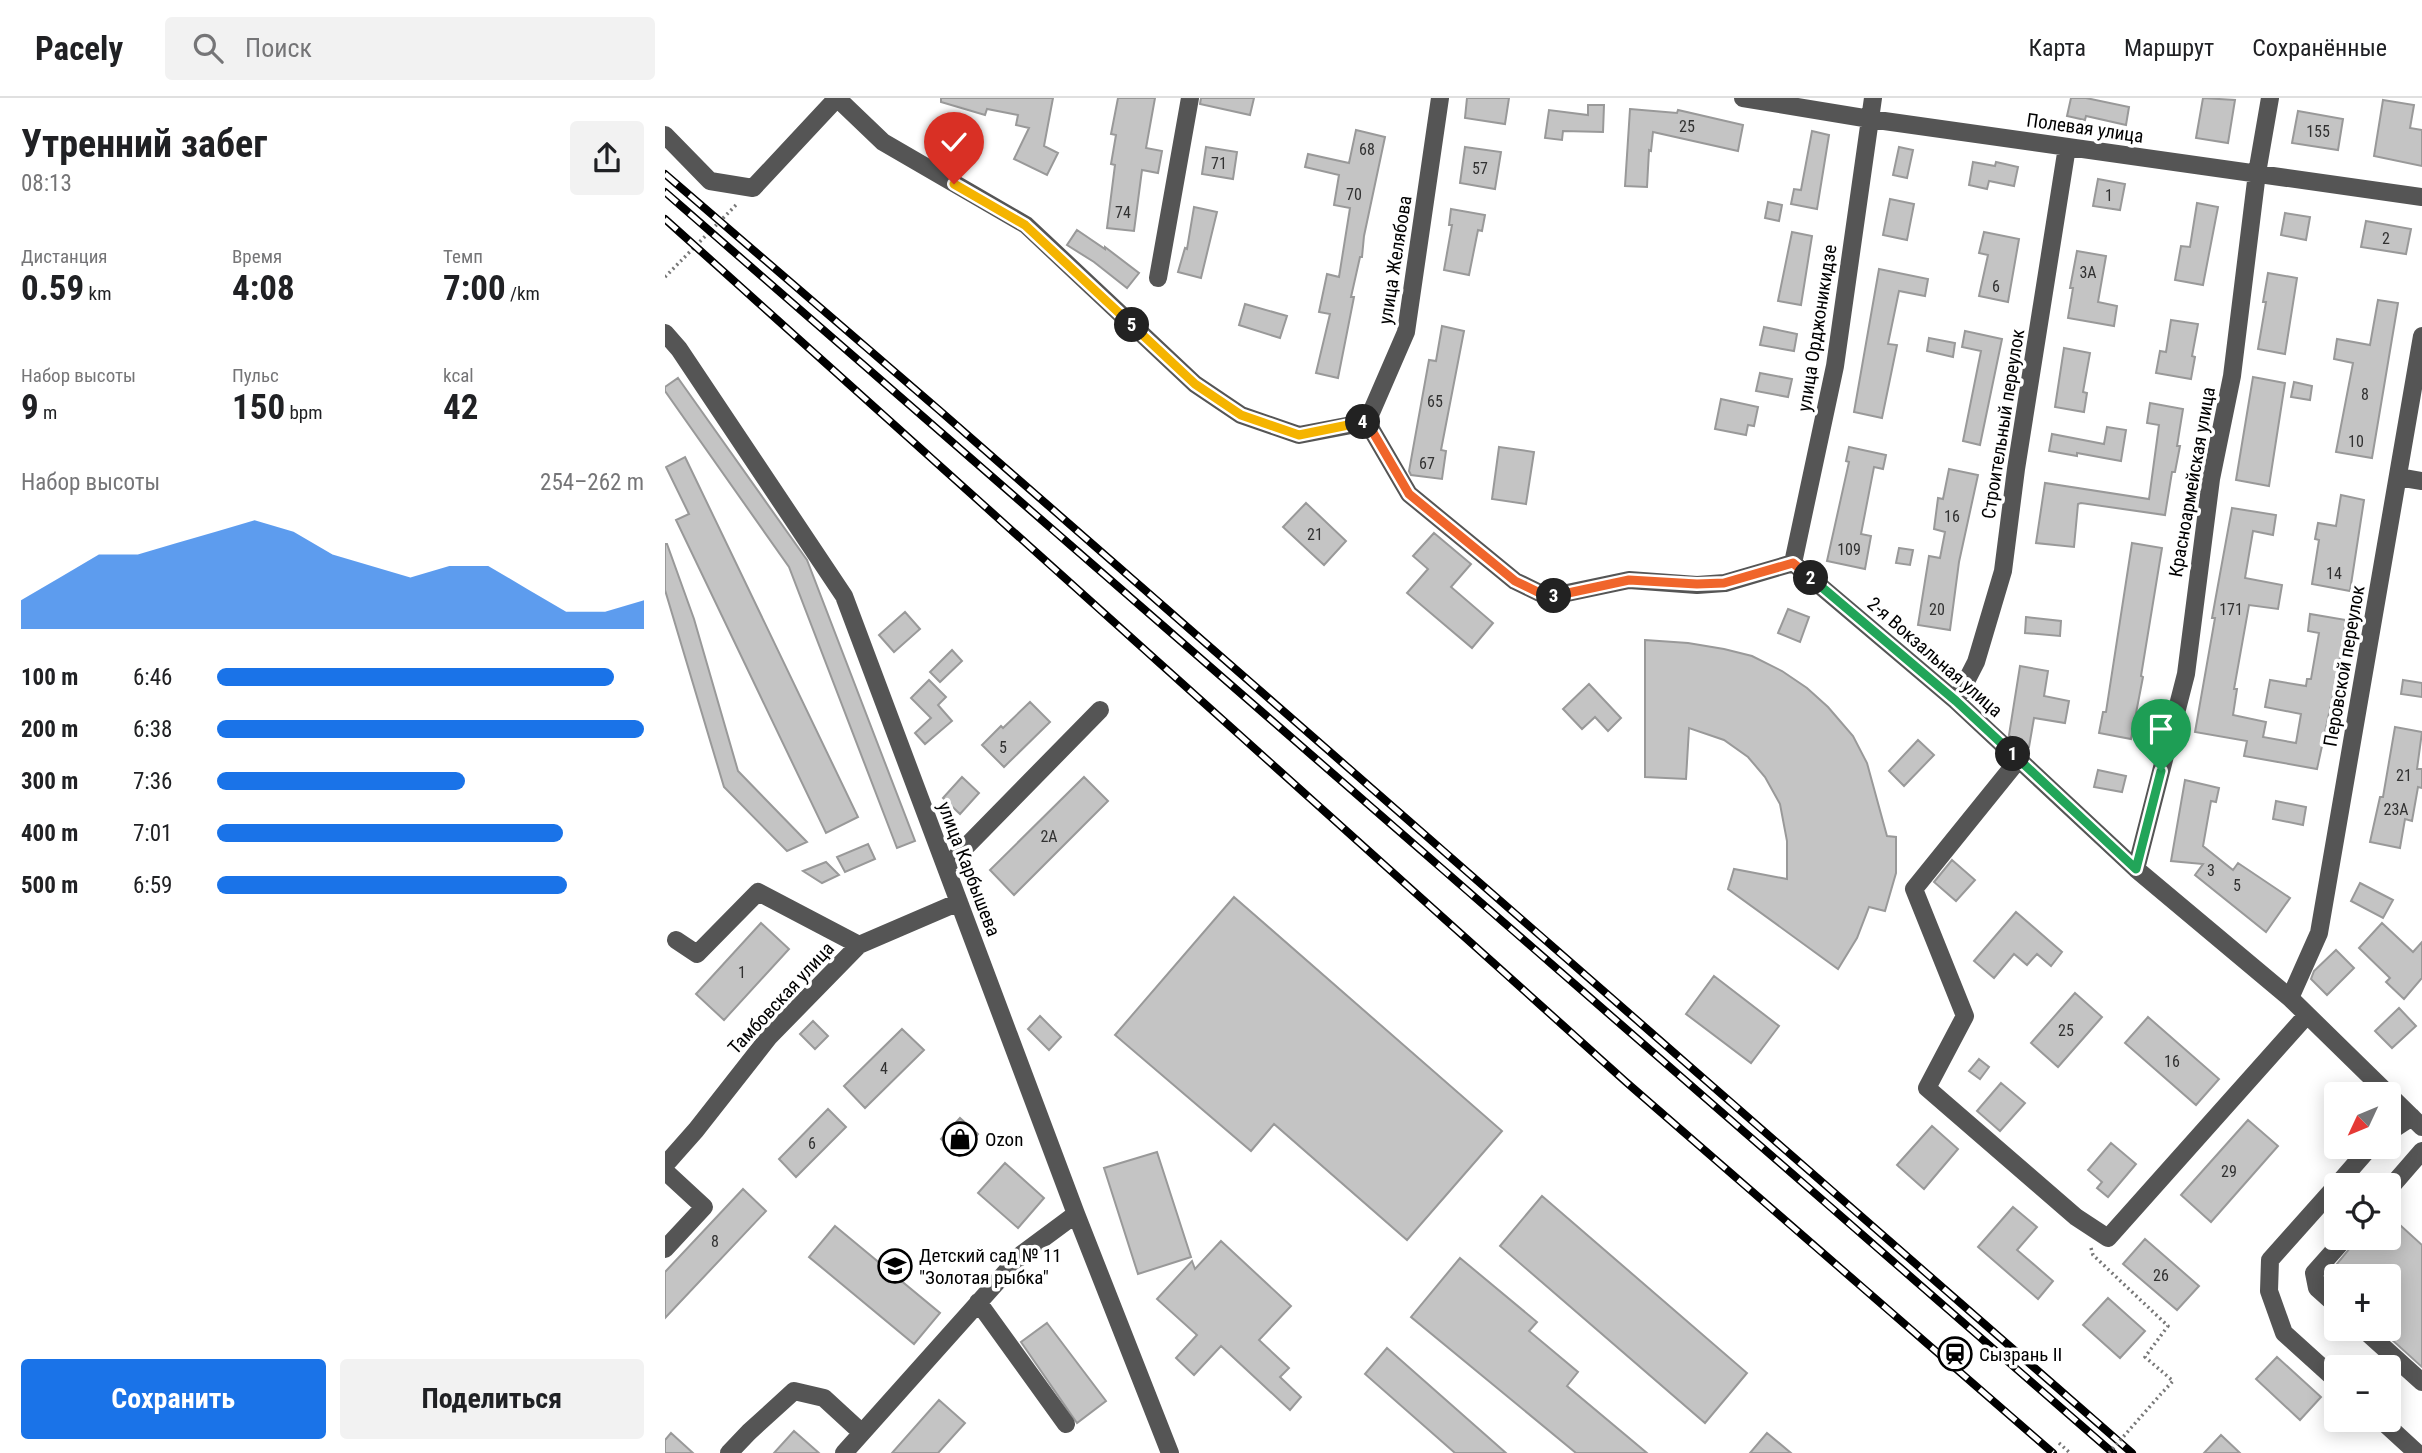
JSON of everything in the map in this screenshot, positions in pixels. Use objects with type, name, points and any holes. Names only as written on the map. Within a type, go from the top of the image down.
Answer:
[{"type":"street","points":[[665,135],[711,181],[753,188],[837,98],[883,142],[1025,225],[1195,384],[1241,415],[1299,435],[1367,422],[1409,494],[1515,581],[1548,597],[1629,580],[1724,583],[1793,563]]},
{"type":"street","points":[[1158,278],[1190,98]]},
{"type":"street","name":"улица Желябова","points":[[1367,422],[1406,332],[1440,98]]},
{"type":"street","name":"Полевая улица","points":[[1743,98],[1870,119],[2422,197]]},
{"type":"street","name":"улица Орджоникидзе","points":[[1793,563],[1835,366],[1873,98]]},
{"type":"street","name":"Красноармейская улица","points":[[2136,869],[2186,674],[2211,479],[2232,376],[2257,173],[2270,98]]},
{"type":"street","name":"Строительный переулок","points":[[1956,701],[1976,663],[2003,571],[2016,469],[2067,147]]},
{"type":"street","name":"улица Карбышева","points":[[665,333],[679,349],[844,596],[1076,1214],[1170,1453]]},
{"type":"street","name":"Перовской переулок","points":[[2291,998],[2319,933],[2422,336]]},
{"type":"street","points":[[2398,477],[2422,481]]},
{"type":"street","name":"2-я Вокзальная улица","points":[[1793,563],[1956,701],[2136,869],[2291,998],[2417,1122]]},
{"type":"street","points":[[946,867],[1100,710]]},
{"type":"street","points":[[2019,759],[1914,889],[1965,1016],[1927,1088],[2076,1217],[2108,1238],[2307,1015]]},
{"type":"street","points":[[676,940],[697,954],[758,892],[859,945]]},
{"type":"street","name":"Тамбовская улица","points":[[665,1165],[769,1037],[859,945],[959,902]]},
{"type":"street","points":[[2401,1175],[2422,1151]]},
{"type":"street","points":[[2347,1173],[2360,1159]]},
{"type":"street","points":[[665,1171],[704,1207],[665,1249]]},
{"type":"street","points":[[2324,1200],[2270,1261],[2269,1291],[2284,1333],[2324,1369]]},
{"type":"street","points":[[844,1453],[1021,1254],[1076,1214]]},
{"type":"street","points":[[2324,1295],[2317,1288],[2314,1273],[2334,1250]]},
{"type":"street","points":[[978,1302],[1066,1424]]},
{"type":"street","points":[[2376,1341],[2422,1382]]},
{"type":"street","points":[[729,1453],[794,1391],[824,1398],[862,1432]]},
{"type":"street","points":[[2394,1432],[2417,1453]]},
{"type":"path","points":[[665,277],[753,188]]},
{"type":"path","points":[[2090,1246],[2093,1255],[2168,1326],[2145,1357],[2173,1381],[2109,1453]]},
{"type":"path","points":[[2059,1443],[2070,1453]]},
{"type":"building","points":[[941,98],[1053,98],[1044,146],[1058,153],[1047,175],[1014,159],[1029,128],[1016,125],[1018,115],[987,109],[985,115],[941,102]]},
{"type":"building","points":[[1118,98],[1155,98],[1146,148],[1162,151],[1158,173],[1142,170],[1134,231],[1107,228],[1115,165],[1111,164],[1116,135],[1111,134]]},
{"type":"building","points":[[1201,98],[1254,98],[1250,115],[1200,104]]},
{"type":"building","points":[[1467,98],[1509,98],[1505,124],[1465,118]]},
{"type":"building","points":[[2071,98],[2086,98],[2129,107],[2126,125],[2086,116],[2085,120],[2067,116]]},
{"type":"building","points":[[2203,98],[2235,100],[2228,143],[2196,138]]},
{"type":"building","points":[[2383,100],[2414,105],[2410,128],[2422,130],[2422,166],[2374,156]]},
{"type":"building","points":[[1588,105],[1604,105],[1603,132],[1563,131],[1562,140],[1545,138],[1549,110],[1588,115]]},
{"type":"building","points":[[1630,109],[1677,113],[1678,110],[1743,125],[1738,151],[1653,132],[1647,187],[1625,186]]},
{"type":"building","points":[[2298,111],[2343,119],[2338,150],[2292,143]]},
{"type":"building","points":[[1356,130],[1385,137],[1362,257],[1351,297],[1354,297],[1338,378],[1316,373],[1330,314],[1319,312],[1327,274],[1339,277],[1350,208],[1334,205],[1339,175],[1305,167],[1308,154],[1349,163]]},
{"type":"building","points":[[1812,131],[1829,135],[1817,209],[1791,204],[1794,189],[1801,190]]},
{"type":"building","points":[[1206,147],[1237,152],[1233,179],[1202,174]]},
{"type":"building","points":[[1465,147],[1501,152],[1495,189],[1460,183]]},
{"type":"building","points":[[1899,147],[1913,150],[1907,178],[1893,175]]},
{"type":"building","points":[[1973,162],[1995,166],[1996,162],[2018,167],[2014,186],[1989,181],[1987,189],[1969,185]]},
{"type":"building","points":[[2098,179],[2125,184],[2120,210],[2093,206]]},
{"type":"building","points":[[1890,199],[1914,204],[1907,240],[1883,235]]},
{"type":"building","points":[[1768,202],[1782,205],[1779,221],[1765,218]]},
{"type":"building","points":[[2197,203],[2218,207],[2203,285],[2175,280],[2181,246],[2190,247]]},
{"type":"building","points":[[1194,207],[1217,212],[1201,278],[1178,272],[1185,248],[1187,249]]},
{"type":"building","points":[[1451,209],[1485,215],[1482,231],[1478,230],[1469,275],[1444,270],[1452,225],[1449,225]]},
{"type":"building","points":[[2285,213],[2310,217],[2306,240],[2281,235]]},
{"type":"building","points":[[2366,221],[2411,229],[2406,254],[2361,247]]},
{"type":"building","points":[[1077,230],[1139,273],[1127,288],[1067,245]]},
{"type":"building","points":[[1792,232],[1812,236],[1801,305],[1778,301]]},
{"type":"building","points":[[1984,232],[2019,239],[2008,302],[1979,296],[1988,255],[1979,253]]},
{"type":"building","points":[[2077,251],[2106,256],[2098,302],[2117,306],[2114,326],[2068,318]]},
{"type":"building","points":[[1879,269],[1928,279],[1925,296],[1899,291],[1888,344],[1897,345],[1882,418],[1854,412]]},
{"type":"building","points":[[2268,273],[2297,278],[2285,354],[2258,349]]},
{"type":"building","points":[[2378,300],[2398,303],[2372,458],[2336,452],[2353,363],[2334,359],[2337,339],[2370,345]]},
{"type":"building","points":[[1245,304],[1287,316],[1280,338],[1239,325]]},
{"type":"building","points":[[2171,320],[2198,324],[2191,379],[2156,373],[2160,351],[2166,352]]},
{"type":"building","points":[[1442,326],[1464,331],[1441,450],[1446,451],[1442,479],[1411,475],[1409,471],[1429,360],[1436,361]]},
{"type":"building","points":[[1764,327],[1797,334],[1794,351],[1760,345]]},
{"type":"building","points":[[1965,331],[2002,339],[1980,445],[1963,441],[1981,351],[1962,347]]},
{"type":"building","points":[[1929,338],[1955,343],[1953,357],[1927,351]]},
{"type":"building","points":[[2064,348],[2090,353],[2083,392],[2087,393],[2084,412],[2055,407]]},
{"type":"building","points":[[1760,373],[1792,379],[1788,397],[1756,391]]},
{"type":"building","points":[[2253,377],[2285,383],[2269,486],[2236,480]]},
{"type":"building","points":[[678,378],[807,560],[915,841],[897,848],[789,567],[665,391],[665,387]]},
{"type":"building","points":[[2294,382],[2312,386],[2310,400],[2291,397]]},
{"type":"building","points":[[1721,399],[1758,407],[1754,426],[1748,425],[1746,435],[1715,429]]},
{"type":"building","points":[[2150,403],[2183,409],[2177,446],[2180,446],[2175,472],[2172,472],[2165,515],[2081,503],[2078,504],[2074,547],[2036,543],[2045,483],[2149,499],[2159,425],[2147,423]]},
{"type":"building","points":[[2107,427],[2126,430],[2121,461],[2049,451],[2052,434],[2104,444]]},
{"type":"building","points":[[1499,447],[1534,452],[1526,504],[1492,499]]},
{"type":"building","points":[[1849,447],[1886,455],[1883,469],[1874,467],[1861,534],[1871,536],[1865,569],[1827,561],[1849,462],[1846,461]]},
{"type":"building","points":[[685,457],[858,817],[826,833],[676,520],[689,514],[666,467]]},
{"type":"building","points":[[1949,469],[1978,475],[1959,562],[1950,630],[1918,625],[1929,556],[1940,558],[1945,532],[1934,529],[1938,498],[1943,499]]},
{"type":"building","points":[[2341,495],[2364,500],[2350,591],[2312,584],[2319,540],[2315,539],[2318,523],[2336,526]]},
{"type":"building","points":[[1306,503],[1346,541],[1324,565],[1283,527]]},
{"type":"building","points":[[2232,508],[2276,515],[2273,535],[2253,531],[2245,578],[2282,585],[2278,609],[2249,605],[2234,689],[2237,689],[2233,715],[2266,722],[2263,737],[2296,743],[2301,714],[2265,707],[2270,680],[2306,686],[2307,679],[2311,679],[2319,633],[2308,631],[2310,614],[2346,620],[2317,769],[2244,756],[2247,741],[2195,732]]},
{"type":"building","points":[[1434,533],[1471,564],[1451,587],[1493,623],[1472,648],[1407,593],[1428,569],[1413,556]]},
{"type":"building","points":[[2132,543],[2162,548],[2131,739],[2099,733],[2103,712],[2106,712]]},
{"type":"building","points":[[665,544],[694,619],[738,771],[807,842],[787,851],[724,787],[665,590]]},
{"type":"building","points":[[1899,548],[1913,550],[1910,565],[1896,563]]},
{"type":"building","points":[[1788,609],[1809,617],[1800,642],[1778,633]]},
{"type":"building","points":[[905,612],[920,629],[894,652],[879,635]]},
{"type":"building","points":[[2026,617],[2061,621],[2060,636],[2025,633]]},
{"type":"building","points":[[1645,640],[1688,643],[1752,656],[1782,671],[1807,688],[1853,736],[1867,763],[1887,836],[1896,837],[1896,873],[1885,911],[1869,907],[1857,938],[1838,969],[1728,889],[1734,869],[1787,879],[1787,841],[1780,804],[1765,777],[1748,757],[1724,740],[1689,728],[1686,779],[1645,777]]},
{"type":"building","points":[[952,650],[962,661],[940,682],[930,672]]},
{"type":"building","points":[[2020,666],[2048,671],[2044,696],[2069,701],[2065,723],[2034,718],[2029,747],[2020,745],[2009,735]]},
{"type":"building","points":[[929,680],[946,697],[938,705],[952,721],[925,744],[915,733],[931,718],[911,698]]},
{"type":"building","points":[[2403,680],[2422,683],[2422,697],[2401,694]]},
{"type":"building","points":[[1589,684],[1621,718],[1608,731],[1595,717],[1582,729],[1563,709]]},
{"type":"building","points":[[1030,702],[1050,722],[1004,767],[982,745]]},
{"type":"building","points":[[2395,727],[2422,732],[2417,769],[2422,769],[2422,788],[2418,787],[2412,821],[2405,819],[2400,848],[2370,842],[2380,797],[2383,797]]},
{"type":"building","points":[[1918,740],[1934,755],[1904,786],[1889,771]]},
{"type":"building","points":[[2098,770],[2126,776],[2122,792],[2094,787]]},
{"type":"building","points":[[962,777],[979,793],[960,814],[943,798]]},
{"type":"building","points":[[1084,777],[1108,801],[1014,895],[990,870]]},
{"type":"building","points":[[2185,780],[2219,788],[2216,802],[2211,801],[2203,846],[2233,870],[2238,863],[2290,898],[2266,932],[2195,875],[2203,864],[2171,861]]},
{"type":"building","points":[[2276,801],[2306,807],[2303,825],[2273,819]]},
{"type":"building","points":[[868,844],[875,859],[845,872],[837,857]]},
{"type":"building","points":[[1952,860],[1975,880],[1956,901],[1934,882]]},
{"type":"building","points":[[826,862],[839,875],[822,883],[803,871]]},
{"type":"building","points":[[2360,883],[2393,900],[2383,918],[2351,901]]},
{"type":"building","points":[[1234,897],[1502,1131],[1407,1240],[1274,1124],[1251,1151],[1115,1035]]},
{"type":"building","points":[[2016,912],[2062,952],[2051,966],[2037,954],[2027,965],[2014,954],[1994,978],[1974,961]]},
{"type":"building","points":[[761,923],[789,949],[724,1020],[696,994]]},
{"type":"building","points":[[2382,923],[2413,952],[2422,942],[2422,978],[2404,999],[2386,982],[2390,978],[2359,948]]},
{"type":"building","points":[[2336,950],[2354,968],[2327,995],[2311,979],[2314,971]]},
{"type":"building","points":[[1714,976],[1779,1026],[1751,1063],[1686,1014]]},
{"type":"building","points":[[2075,993],[2102,1017],[2058,1067],[2031,1043]]},
{"type":"building","points":[[2399,1008],[2416,1026],[2392,1048],[2375,1031]]},
{"type":"building","points":[[1040,1016],[1061,1037],[1049,1050],[1028,1029]]},
{"type":"building","points":[[2148,1017],[2219,1079],[2196,1105],[2125,1043]]},
{"type":"building","points":[[813,1021],[828,1036],[815,1049],[800,1034]]},
{"type":"building","points":[[902,1029],[924,1050],[865,1108],[844,1086]]},
{"type":"building","points":[[1979,1059],[1989,1067],[1980,1079],[1969,1071]]},
{"type":"building","points":[[2001,1083],[2025,1103],[2000,1131],[1977,1111]]},
{"type":"building","points":[[828,1109],[846,1127],[796,1177],[779,1159]]},
{"type":"building","points":[[960,1118],[978,1134],[959,1156],[941,1139]]},
{"type":"building","points":[[2248,1120],[2278,1146],[2211,1222],[2181,1195]]},
{"type":"building","points":[[1932,1126],[1958,1149],[1924,1189],[1897,1165]]},
{"type":"building","points":[[2111,1143],[2136,1164],[2108,1197],[2097,1188],[2102,1182],[2088,1170]]},
{"type":"building","points":[[1157,1152],[1191,1257],[1138,1274],[1104,1168]]},
{"type":"building","points":[[1005,1163],[1044,1198],[1018,1228],[978,1193]]},
{"type":"building","points":[[743,1189],[766,1211],[665,1318],[665,1272]]},
{"type":"building","points":[[1542,1196],[1747,1373],[1705,1423],[1500,1246]]},
{"type":"building","points":[[2013,1207],[2037,1227],[2017,1250],[2053,1281],[2038,1299],[1978,1247]]},
{"type":"building","points":[[835,1226],[940,1313],[914,1344],[809,1257]]},
{"type":"building","points":[[2401,1226],[2422,1245],[2422,1367],[2393,1341],[2401,1341],[2401,1264],[2337,1264],[2348,1250],[2401,1250]]},
{"type":"building","points":[[2145,1239],[2199,1286],[2177,1310],[2123,1264]]},
{"type":"building","points":[[1221,1241],[1291,1306],[1259,1340],[1289,1368],[1280,1377],[1301,1397],[1290,1410],[1221,1346],[1194,1375],[1176,1358],[1197,1335],[1157,1299],[1192,1261],[1195,1269]]},
{"type":"building","points":[[1460,1258],[1537,1322],[1529,1331],[1578,1372],[1567,1386],[1647,1453],[1576,1453],[1411,1317]]},
{"type":"building","points":[[2108,1298],[2145,1331],[2120,1358],[2083,1325]]},
{"type":"building","points":[[1047,1323],[1106,1401],[1077,1423],[1021,1342]]},
{"type":"building","points":[[1387,1348],[1506,1453],[1455,1453],[1365,1374]]},
{"type":"building","points":[[2277,1357],[2321,1397],[2300,1420],[2256,1379]]},
{"type":"building","points":[[939,1400],[965,1423],[938,1453],[892,1453]]},
{"type":"building","points":[[794,1431],[819,1453],[774,1453]]},
{"type":"building","points":[[671,1433],[693,1453],[665,1453],[665,1440]]},
{"type":"building","points":[[1767,1433],[1791,1453],[1750,1453]]},
{"type":"building","points":[[2221,1435],[2240,1453],[2204,1453]]},
{"type":"railway","points":[[665,174],[939,410],[2132,1453]]},
{"type":"railway","points":[[665,192],[2113,1453]]},
{"type":"railway","points":[[665,219],[1626,1082],[2053,1453]]},
{"type":"place","name":"Ozon","points":[[960,1139]]},
{"type":"place","name":"Детский сад № 11 \"Золотая рыбка\"","points":[[895,1266]]},
{"type":"place","name":"Сызрань II","points":[[1955,1354]]},
{"type":"route","points":[[954,184],[1025,225],[1195,384],[1241,415],[1299,435],[1367,422],[1409,494],[1515,581],[1548,597],[1629,580],[1724,583],[1793,563],[1956,701],[2136,869],[2161,771]]}]
